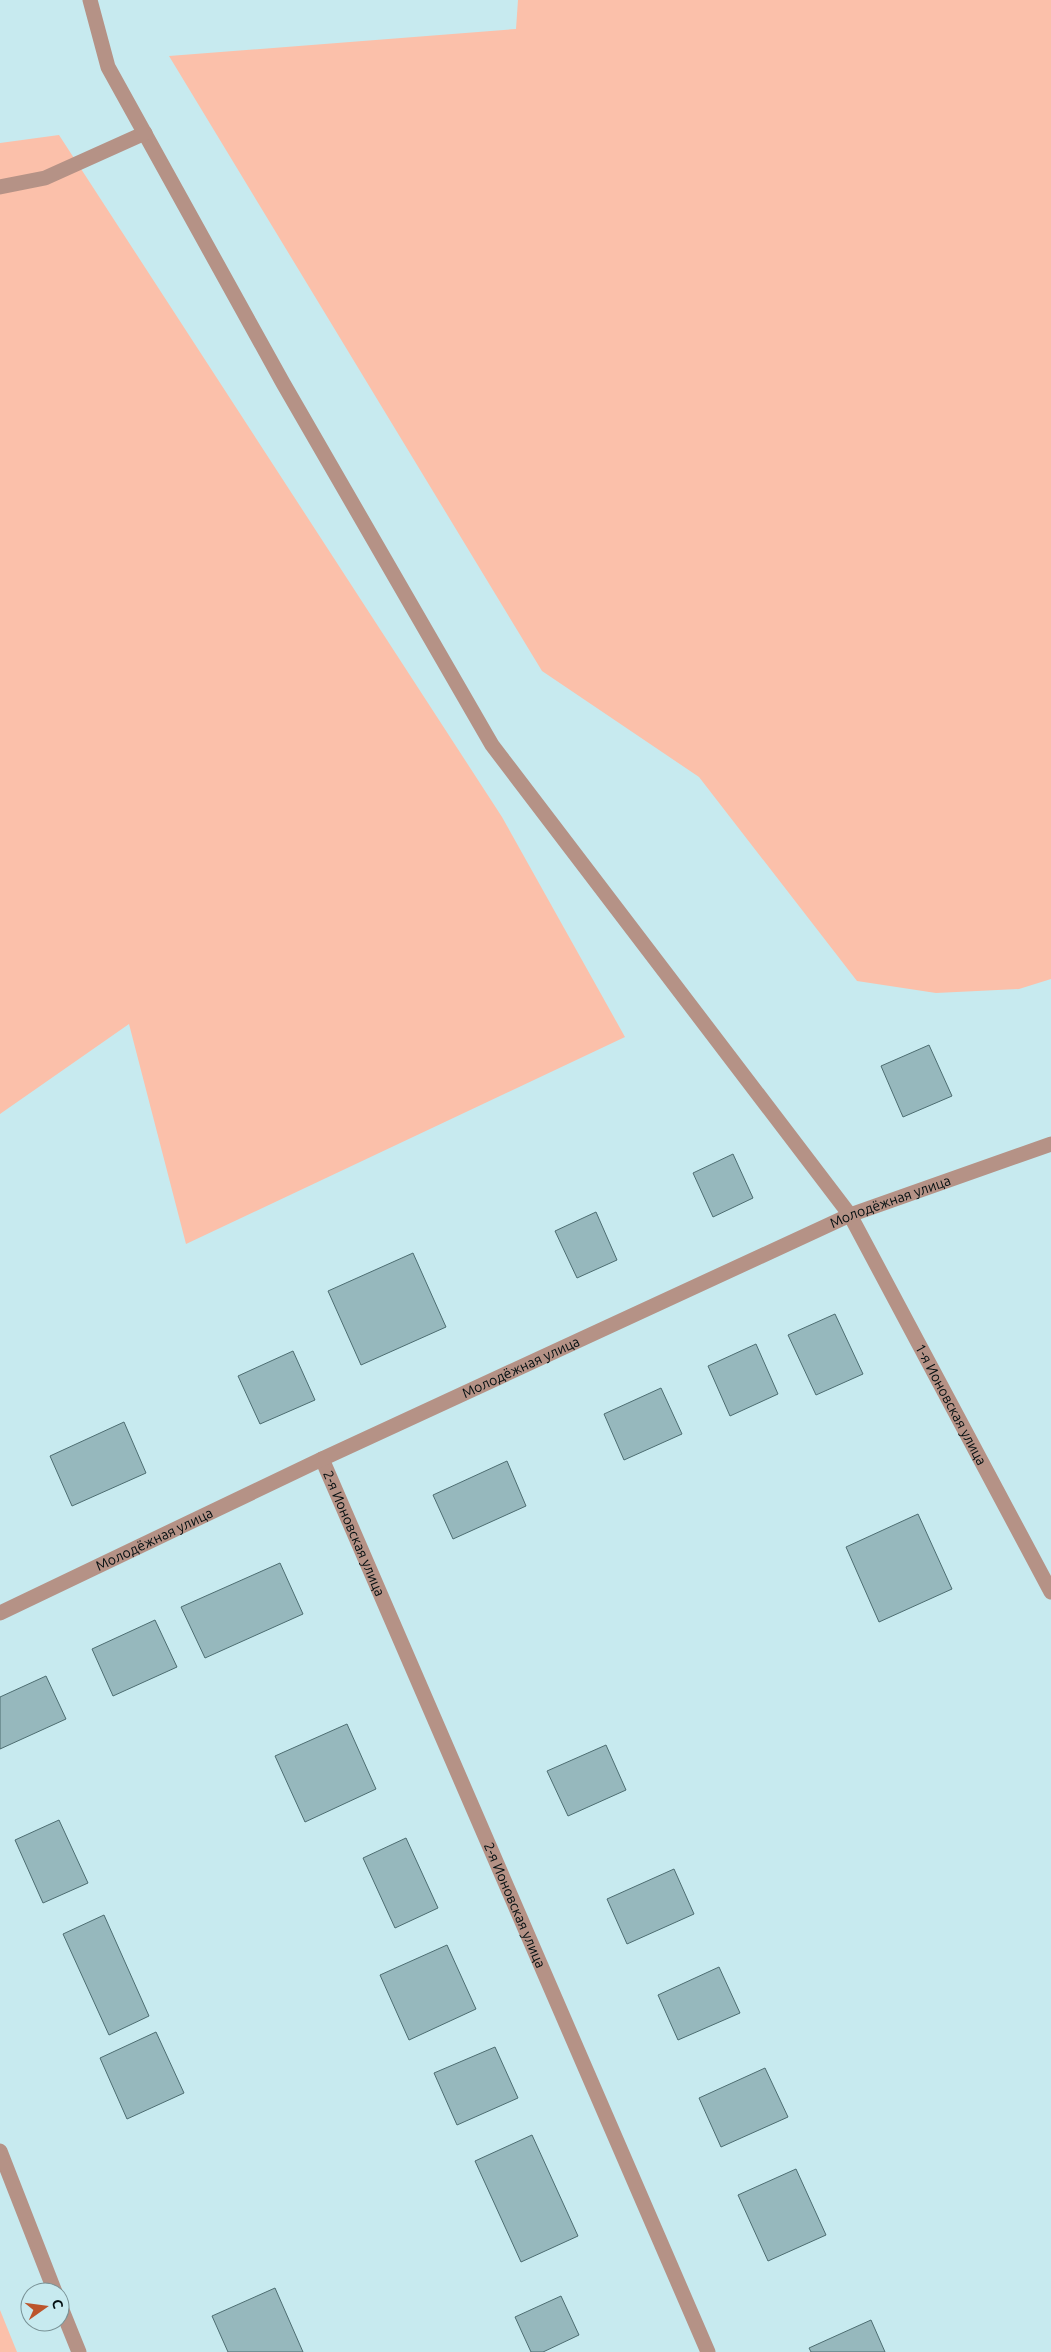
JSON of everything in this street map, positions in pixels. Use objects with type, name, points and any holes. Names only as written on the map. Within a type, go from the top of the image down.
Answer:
[{"type":"street","name":"1-я Ионовская улица","points":[[90,0],[108,67],[283,383],[492,745],[850,1215],[1051,1592]]},
{"type":"street","points":[[0,188],[45,178],[144,133]]},
{"type":"street","name":"Молодёжная улица","points":[[0,1613],[322,1459],[850,1215],[1051,1144]]},
{"type":"street","name":"2-я Ионовская улица","points":[[322,1459],[708,2352]]},
{"type":"street","points":[[0,2151],[51,2282]]},
{"type":"street","points":[[70,2329],[79,2352]]},
{"type":"shaded area","points":[[518,0],[1051,0],[1051,979],[1019,989],[936,993],[857,981],[699,777],[542,671],[169,56],[516,29]]},
{"type":"shaded area","points":[[59,135],[502,817],[625,1037],[186,1244],[129,1024],[0,1114],[0,143]]},
{"type":"shaded area","points":[[0,2310],[17,2352],[0,2352]]},
{"type":"building","points":[[929,1045],[952,1096],[903,1117],[881,1066]]},
{"type":"building","points":[[733,1154],[753,1198],[713,1217],[693,1173]]},
{"type":"building","points":[[596,1212],[617,1260],[577,1278],[555,1231]]},
{"type":"building","points":[[413,1253],[446,1327],[361,1365],[328,1291]]},
{"type":"building","points":[[835,1314],[863,1374],[816,1395],[788,1335]]},
{"type":"building","points":[[756,1344],[778,1394],[730,1416],[708,1366]]},
{"type":"building","points":[[293,1351],[315,1400],[260,1424],[238,1376]]},
{"type":"building","points":[[661,1388],[682,1434],[624,1460],[604,1414]]},
{"type":"building","points":[[124,1422],[146,1473],[72,1506],[50,1456]]},
{"type":"building","points":[[507,1461],[526,1506],[453,1539],[433,1495]]},
{"type":"building","points":[[918,1514],[952,1589],[879,1622],[846,1547]]},
{"type":"building","points":[[280,1563],[303,1614],[205,1658],[181,1607]]},
{"type":"building","points":[[155,1620],[177,1667],[113,1696],[92,1649]]},
{"type":"building","points":[[46,1676],[66,1719],[0,1749],[0,1697]]},
{"type":"building","points":[[347,1724],[376,1789],[305,1822],[275,1756]]},
{"type":"building","points":[[606,1745],[626,1790],[568,1816],[547,1771]]},
{"type":"building","points":[[59,1820],[88,1883],[43,1903],[15,1840]]},
{"type":"building","points":[[406,1838],[438,1908],[395,1928],[363,1858]]},
{"type":"building","points":[[674,1869],[694,1914],[627,1944],[607,1899]]},
{"type":"building","points":[[104,1915],[149,2016],[109,2035],[63,1934]]},
{"type":"building","points":[[447,1945],[476,2009],[409,2040],[380,1975]]},
{"type":"building","points":[[719,1967],[740,2013],[678,2040],[658,1995]]},
{"type":"building","points":[[156,2032],[184,2093],[127,2119],[100,2058]]},
{"type":"building","points":[[495,2047],[518,2098],[457,2125],[434,2073]]},
{"type":"building","points":[[765,2068],[788,2117],[721,2147],[699,2098]]},
{"type":"building","points":[[532,2135],[578,2236],[521,2262],[475,2161]]},
{"type":"building","points":[[796,2169],[826,2235],[768,2261],[738,2195]]},
{"type":"building","points":[[275,2288],[303,2352],[228,2352],[212,2316]]},
{"type":"building","points":[[561,2296],[579,2335],[543,2352],[531,2352],[515,2317]]},
{"type":"building","points":[[871,2320],[885,2352],[811,2352],[809,2348]]}]
